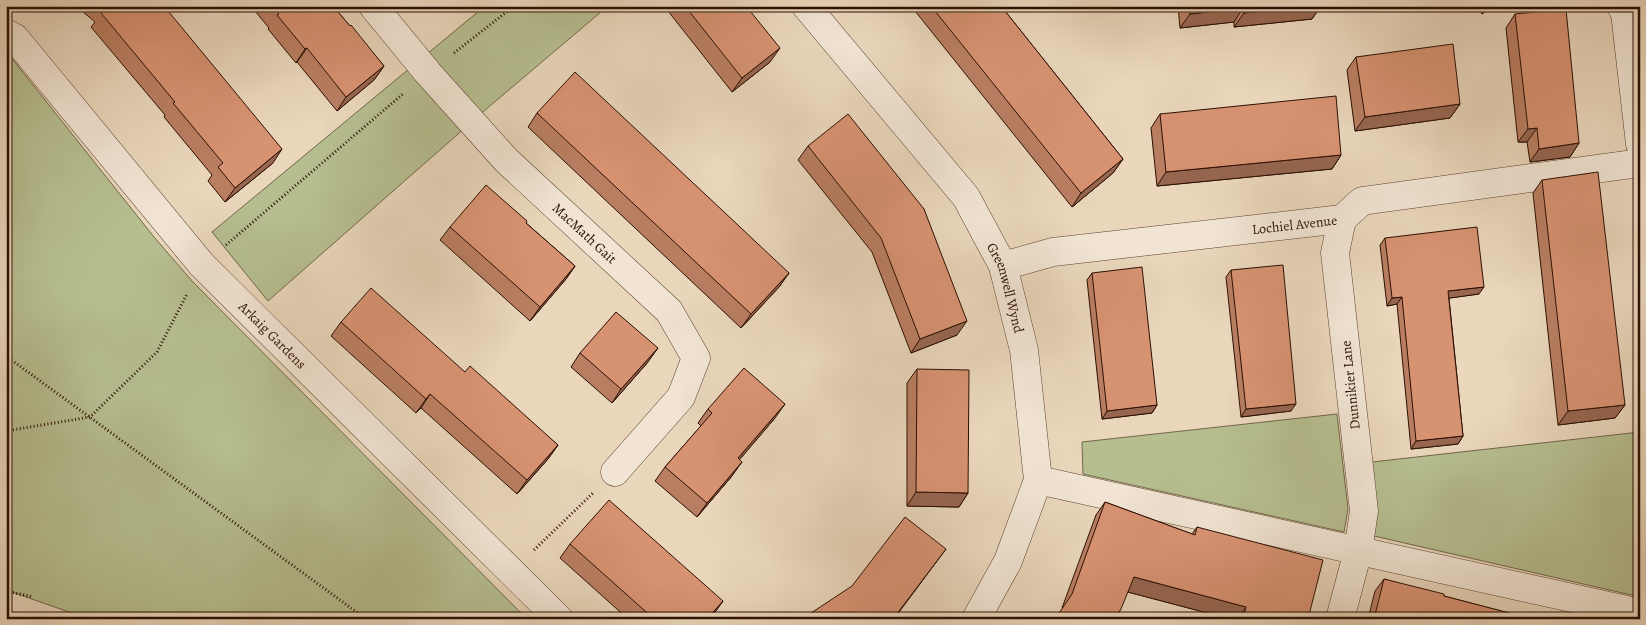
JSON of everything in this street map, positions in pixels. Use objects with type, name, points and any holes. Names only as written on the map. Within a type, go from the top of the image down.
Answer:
[{"type":"street","name":"MacMath Gait","points":[[373,6],[428,73],[506,160],[669,311],[696,358],[681,397],[615,472]]},
{"type":"street","name":"Greenwell Wynd","points":[[806,6],[966,197],[1003,266],[1024,350],[1038,480],[1008,561],[976,619]]},
{"type":"street","points":[[1622,6],[1625,13],[1640,144]]},
{"type":"street","name":"Arkaig Gardens","points":[[6,33],[15,38],[202,265],[559,619]]},
{"type":"street","name":"Lochiel Avenue","points":[[1003,266],[1053,252],[1342,219],[1362,201],[1640,163]]},
{"type":"street","name":"Dunnikier Lane","points":[[1340,619],[1358,551],[1364,511],[1335,253],[1342,219]]},
{"type":"street","points":[[1038,480],[1640,613]]},
{"type":"path","points":[[6,431],[90,417],[157,352],[202,265],[428,73],[514,6]]},
{"type":"path","points":[[6,356],[366,619]]},
{"type":"path","points":[[512,572],[615,472]]},
{"type":"path","points":[[6,592],[32,597]]},
{"type":"green space","points":[[485,6],[608,6],[491,105],[268,301],[212,232]]},
{"type":"green space","points":[[6,51],[154,237],[193,282],[527,619],[89,619],[6,590]]},
{"type":"green space","points":[[1337,414],[1348,509],[1344,532],[1083,474],[1082,442]]},
{"type":"green space","points":[[1640,432],[1640,597],[1374,536],[1372,462]]},
{"type":"building","points":[[102,6],[164,6],[282,149],[235,188],[218,167],[223,163],[101,13],[106,9]]},
{"type":"building","points":[[272,6],[333,6],[384,66],[346,97],[307,48],[305,49],[277,15],[279,14]]},
{"type":"building","points":[[685,6],[746,6],[780,48],[742,78]]},
{"type":"building","points":[[931,6],[1001,6],[1123,159],[1081,193]]},
{"type":"building","points":[[1189,6],[1308,6],[1244,13],[1243,8],[1190,14]]},
{"type":"building","points":[[1566,9],[1579,143],[1539,149],[1537,128],[1528,129],[1515,14]]},
{"type":"building","points":[[1453,44],[1460,104],[1365,117],[1356,57]]},
{"type":"building","points":[[575,72],[789,273],[751,314],[537,113]]},
{"type":"building","points":[[1336,96],[1341,155],[1166,172],[1160,114]]},
{"type":"building","points":[[848,114],[924,209],[967,321],[920,339],[881,238],[808,146]]},
{"type":"building","points":[[1598,172],[1625,405],[1568,411],[1542,180]]},
{"type":"building","points":[[486,185],[575,266],[540,307],[450,227]]},
{"type":"building","points":[[1477,227],[1484,287],[1448,291],[1463,436],[1416,441],[1402,297],[1392,298],[1385,238]]},
{"type":"building","points":[[1283,265],[1296,404],[1246,409],[1231,270]]},
{"type":"building","points":[[1142,267],[1157,405],[1107,411],[1092,273]]},
{"type":"building","points":[[371,288],[465,372],[470,366],[558,445],[527,480],[430,394],[426,399],[341,322]]},
{"type":"building","points":[[616,312],[658,348],[621,389],[580,353]]},
{"type":"building","points":[[744,368],[785,404],[738,458],[742,462],[707,503],[665,467],[712,413],[708,409]]},
{"type":"building","points":[[917,369],[969,370],[968,493],[916,492]]},
{"type":"building","points":[[609,500],[723,601],[707,619],[654,619],[570,544]]},
{"type":"building","points":[[1105,502],[1195,535],[1197,527],[1323,560],[1308,619],[1289,619],[1283,617],[1283,619],[1243,619],[1246,607],[1134,577],[1115,619],[1055,619],[1072,594]]},
{"type":"building","points":[[905,517],[946,549],[893,619],[802,619],[852,586]]},
{"type":"building","points":[[1384,579],[1444,594],[1444,596],[1532,619],[1374,619]]}]
